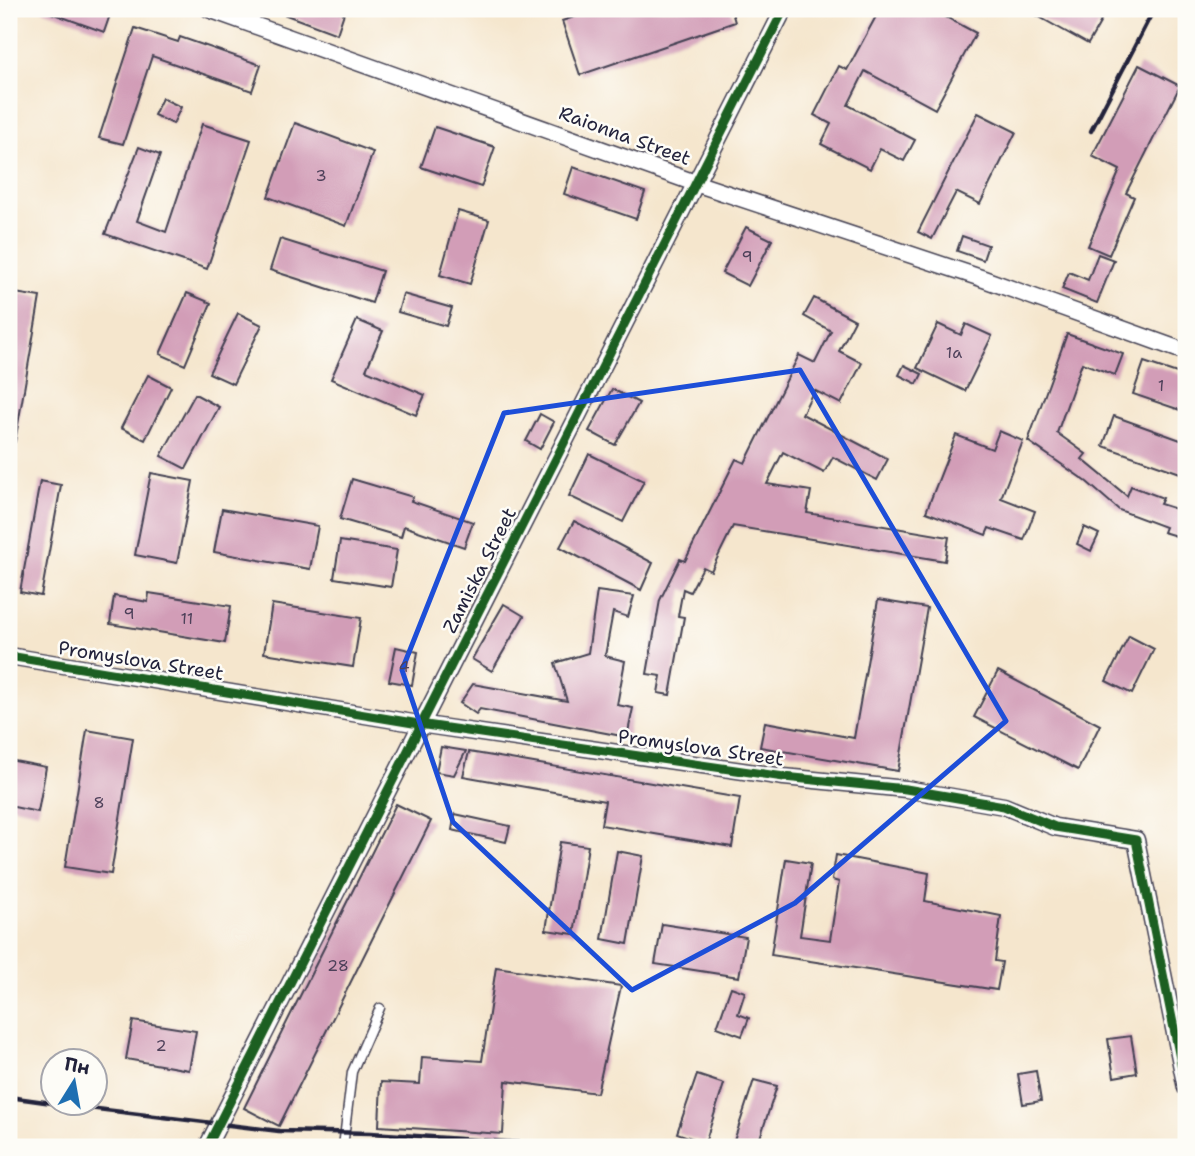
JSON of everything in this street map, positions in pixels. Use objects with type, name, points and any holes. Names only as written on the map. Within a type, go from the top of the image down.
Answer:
[{"type":"street","name":"Raionna Street","points":[[209,9],[698,184],[981,278],[1186,352]]},
{"type":"street","name":"Zamiska Street","points":[[207,1147],[419,724],[698,184],[783,9]]},
{"type":"street","name":"Promyslova Street","points":[[9,656],[419,724],[784,776],[906,789],[1004,806],[1055,827],[1136,840],[1186,1088]]},
{"type":"lane","points":[[343,1147],[352,1072],[380,1008]]},
{"type":"highlighted area","points":[[800,370],[1006,721],[795,903],[632,990],[453,822],[402,670],[504,413]]},
{"type":"building","points":[[40,9],[112,9],[104,32]]},
{"type":"building","points":[[270,9],[333,9],[344,13],[337,34]]},
{"type":"building","points":[[598,9],[731,9],[735,22],[580,75],[562,21]]},
{"type":"building","points":[[880,9],[931,9],[976,33],[935,109],[865,71],[848,105],[915,140],[904,161],[880,149],[870,169],[821,144],[831,124],[814,115],[839,66],[847,70]]},
{"type":"building","points":[[1025,9],[1080,9],[1101,21],[1088,44]]},
{"type":"building","points":[[135,28],[178,42],[180,37],[261,65],[252,91],[152,56],[123,144],[99,138]]},
{"type":"building","points":[[1139,65],[1180,86],[1126,193],[1134,197],[1109,255],[1088,246],[1120,170],[1092,156]]},
{"type":"building","points":[[162,98],[181,107],[173,124],[154,115]]},
{"type":"building","points":[[978,113],[1016,132],[980,204],[956,192],[932,239],[918,232]]},
{"type":"building","points":[[295,123],[373,152],[346,226],[268,197]]},
{"type":"building","points":[[202,124],[251,140],[207,269],[105,234],[139,147],[160,155],[137,221],[166,232]]},
{"type":"building","points":[[435,127],[495,147],[481,187],[421,167]]},
{"type":"building","points":[[573,167],[645,192],[636,219],[564,194]]},
{"type":"building","points":[[458,211],[489,220],[470,284],[440,275]]},
{"type":"building","points":[[746,227],[772,240],[748,286],[722,273]]},
{"type":"building","points":[[962,236],[988,245],[983,260],[957,251]]},
{"type":"building","points":[[280,239],[382,271],[372,303],[270,270]]},
{"type":"building","points":[[1098,254],[1114,260],[1097,303],[1062,289],[1069,272],[1088,280]]},
{"type":"building","points":[[9,292],[40,297],[15,442],[9,442]]},
{"type":"building","points":[[187,293],[211,303],[185,365],[160,354]]},
{"type":"building","points":[[403,294],[452,308],[446,326],[398,312]]},
{"type":"building","points":[[814,298],[855,320],[839,351],[862,363],[841,404],[814,390],[802,414],[888,459],[877,480],[833,457],[824,473],[783,452],[767,484],[811,491],[807,513],[949,537],[945,561],[733,526],[711,571],[703,567],[690,592],[683,589],[678,616],[684,617],[670,695],[658,693],[661,676],[647,674],[660,600],[680,559],[685,561],[736,459],[745,463],[799,355],[815,363],[831,331],[804,316]]},
{"type":"building","points":[[238,313],[262,325],[233,384],[209,373]]},
{"type":"building","points":[[357,320],[383,331],[366,370],[425,395],[416,415],[331,379]]},
{"type":"building","points":[[938,324],[961,335],[966,324],[992,336],[965,391],[917,368]]},
{"type":"building","points":[[1067,334],[1123,354],[1115,375],[1082,363],[1057,433],[1086,454],[1082,459],[1127,496],[1131,486],[1163,498],[1160,504],[1186,512],[1186,539],[1163,532],[1165,527],[1119,510],[1087,482],[1028,441]]},
{"type":"building","points":[[1144,362],[1186,376],[1186,412],[1133,394]]},
{"type":"building","points":[[904,365],[922,374],[917,384],[899,375]]},
{"type":"building","points":[[148,375],[171,387],[145,440],[121,428]]},
{"type":"building","points":[[612,389],[639,403],[615,445],[589,431]]},
{"type":"building","points":[[195,394],[219,407],[186,469],[161,456]]},
{"type":"building","points":[[540,414],[554,422],[540,449],[526,441]]},
{"type":"building","points":[[1114,416],[1186,442],[1186,475],[1103,446]]},
{"type":"building","points":[[999,431],[1023,441],[1001,498],[1035,511],[1024,540],[989,528],[986,535],[926,512],[956,435],[992,449]]},
{"type":"building","points":[[589,454],[644,481],[623,522],[569,496]]},
{"type":"building","points":[[151,473],[193,481],[177,563],[135,555]]},
{"type":"building","points":[[352,479],[413,497],[411,501],[473,522],[464,547],[404,526],[401,537],[340,519]]},
{"type":"building","points":[[40,481],[61,485],[41,596],[20,592]]},
{"type":"building","points":[[222,509],[318,526],[310,569],[214,552]]},
{"type":"building","points":[[574,521],[653,563],[641,590],[560,547]]},
{"type":"building","points":[[1084,527],[1099,534],[1091,551],[1077,544]]},
{"type":"building","points":[[340,541],[397,550],[391,587],[334,578]]},
{"type":"building","points":[[597,591],[634,596],[628,617],[613,612],[605,656],[625,661],[617,705],[633,708],[627,737],[480,709],[476,714],[460,703],[473,684],[567,701],[555,663],[588,653]]},
{"type":"building","points":[[149,593],[231,606],[225,643],[110,624],[114,596],[148,602]]},
{"type":"building","points":[[878,600],[927,608],[898,771],[760,747],[765,722],[854,738]]},
{"type":"building","points":[[272,604],[361,618],[353,667],[264,653]]},
{"type":"building","points":[[504,604],[524,616],[492,671],[472,659]]},
{"type":"building","points":[[1129,636],[1154,649],[1132,694],[1106,681]]},
{"type":"building","points":[[396,647],[418,652],[412,685],[389,681]]},
{"type":"building","points":[[998,671],[1100,725],[1078,770],[974,717]]},
{"type":"building","points":[[87,730],[133,738],[111,874],[65,867]]},
{"type":"building","points":[[441,747],[466,751],[454,775],[436,772]]},
{"type":"building","points":[[469,752],[740,798],[732,847],[601,825],[605,801],[463,776]]},
{"type":"building","points":[[9,760],[46,767],[38,812],[9,806]]},
{"type":"building","points":[[396,804],[431,821],[279,1126],[244,1108]]},
{"type":"building","points":[[455,814],[510,826],[506,842],[452,830]]},
{"type":"building","points":[[560,842],[588,846],[574,934],[546,930]]},
{"type":"building","points":[[617,851],[643,856],[628,944],[602,939]]},
{"type":"building","points":[[836,855],[929,873],[925,901],[1001,916],[995,961],[1002,962],[997,990],[771,955],[786,859],[811,863],[800,936],[830,940],[839,882],[832,880]]},
{"type":"building","points":[[662,924],[746,937],[739,977],[655,964]]},
{"type":"building","points":[[496,967],[621,986],[597,1093],[506,1081],[503,1134],[379,1126],[381,1082],[420,1084],[422,1057],[482,1061]]},
{"type":"building","points":[[731,987],[745,992],[738,1014],[749,1018],[742,1036],[717,1027]]},
{"type":"building","points":[[133,1021],[196,1031],[189,1070],[126,1059]]},
{"type":"building","points":[[1131,1036],[1137,1073],[1114,1077],[1108,1039]]},
{"type":"building","points":[[1036,1071],[1041,1101],[1023,1104],[1018,1074]]},
{"type":"building","points":[[697,1075],[724,1084],[705,1143],[677,1133]]},
{"type":"building","points":[[754,1080],[777,1086],[757,1147],[732,1147]]},
{"type":"railway","points":[[1091,131],[1154,9]]},
{"type":"railway","points":[[9,1097],[38,1101]]},
{"type":"railway","points":[[108,1110],[279,1131],[371,1133],[581,1147]]},
{"type":"cycle path","points":[[207,1147],[784,9]]},
{"type":"cycle path","points":[[9,656],[419,724],[784,777],[906,789],[1004,806],[1055,827],[1136,840],[1186,1088]]}]
